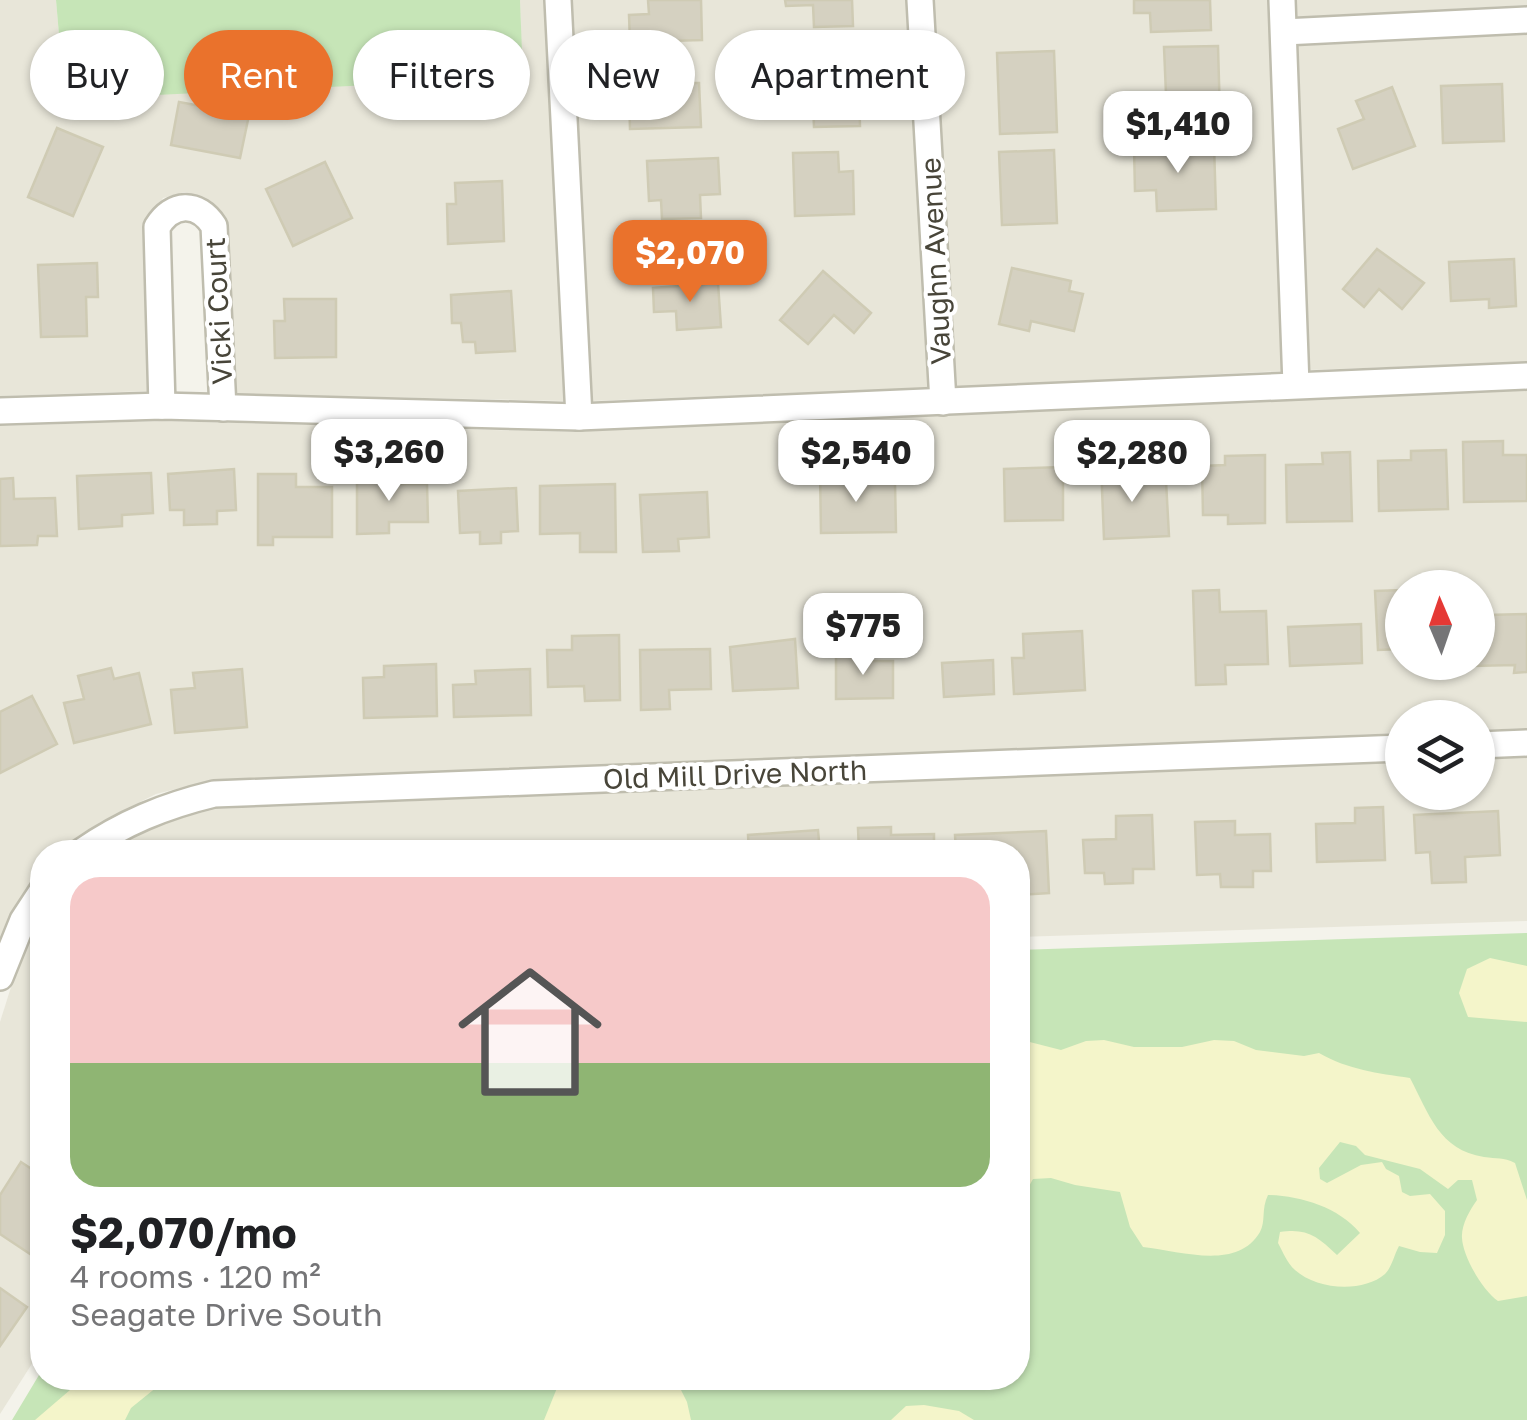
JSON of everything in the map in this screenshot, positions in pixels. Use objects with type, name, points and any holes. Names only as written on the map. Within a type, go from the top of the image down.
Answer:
[{"type":"street","points":[[558,0],[579,416]]},
{"type":"street","name":"Vaughn Avenue","points":[[920,0],[943,402]]},
{"type":"street","points":[[1282,0],[1296,385]]},
{"type":"street","points":[[1284,32],[1527,20]]},
{"type":"street","name":"Vicki Court","points":[[162,406],[157,227],[172,209],[183,207],[206,214],[214,226],[223,408]]},
{"type":"street","points":[[0,411],[162,406],[579,416],[1527,376]]},
{"type":"street","points":[[1495,743],[1527,742]]},
{"type":"street","name":"Old Mill Drive North","points":[[99,840],[160,808],[214,794],[1385,749]]},
{"type":"street","points":[[0,977],[30,909]]},
{"type":"shaded area","points":[[0,0],[56,0],[59,30],[30,30],[30,120],[164,120],[164,62],[184,63],[184,120],[333,120],[333,70],[353,71],[353,120],[530,120],[530,30],[521,30],[520,0],[545,0],[566,401],[236,394],[227,224],[211,201],[185,192],[163,198],[144,225],[149,391],[0,396]]},
{"type":"shaded area","points":[[56,0],[520,0],[521,30],[353,30],[353,86],[333,87],[333,30],[184,30],[184,94],[164,95],[164,30],[59,30]]},
{"type":"shaded area","points":[[572,0],[907,0],[909,30],[715,30],[715,120],[914,120],[929,388],[592,401],[578,120],[695,120],[695,30],[573,30]]},
{"type":"shaded area","points":[[933,0],[1269,0],[1283,371],[955,387],[940,120],[965,120],[965,30],[935,30]]},
{"type":"shaded area","points":[[1296,0],[1527,0],[1527,5],[1296,17]]},
{"type":"shaded area","points":[[1527,34],[1527,362],[1309,370],[1297,46]]},
{"type":"shaded area","points":[[1527,390],[1527,728],[1495,729],[1495,700],[1385,700],[1385,734],[213,780],[156,794],[100,822],[76,840],[30,840],[30,887],[11,914],[0,940],[0,426],[162,421],[568,432]]},
{"type":"shaded area","points":[[1527,757],[1527,921],[1030,937],[1030,840],[129,840],[164,822],[216,809],[1385,763],[1385,810],[1495,810],[1495,758]]},
{"type":"shaded area","points":[[1527,933],[1527,1420],[12,1420],[30,1390],[1030,1390],[1030,950]]},
{"type":"shaded area","points":[[30,940],[30,1367],[0,1414],[0,1022]]},
{"type":"sand","points":[[1490,958],[1527,966],[1527,1022],[1468,1017],[1459,993],[1467,969]]},
{"type":"sand","points":[[1214,1040],[1304,1056],[1319,1053],[1352,1067],[1410,1078],[1437,1128],[1456,1147],[1515,1163],[1527,1200],[1527,1296],[1498,1301],[1470,1264],[1462,1233],[1477,1200],[1472,1180],[1458,1180],[1448,1189],[1420,1169],[1365,1155],[1356,1146],[1340,1142],[1319,1168],[1320,1179],[1327,1183],[1361,1165],[1382,1162],[1399,1176],[1402,1192],[1410,1196],[1430,1194],[1445,1211],[1445,1235],[1437,1253],[1399,1246],[1385,1274],[1376,1280],[1353,1286],[1327,1285],[1295,1270],[1278,1243],[1280,1232],[1305,1233],[1337,1255],[1360,1233],[1341,1216],[1306,1201],[1268,1195],[1262,1228],[1250,1244],[1223,1255],[1207,1256],[1143,1247],[1130,1227],[1120,1192],[1051,1178],[1033,1179],[1030,1184],[1030,1042],[1061,1050],[1086,1041],[1182,1047]]},
{"type":"sand","points":[[70,1390],[153,1390],[131,1408],[125,1420],[35,1420]]},
{"type":"sand","points":[[556,1390],[681,1390],[691,1420],[544,1420]]},
{"type":"sand","points":[[906,1406],[959,1411],[974,1420],[891,1420]]},
{"type":"building","points":[[648,0],[701,0],[702,40],[695,40],[695,30],[630,30],[629,15],[649,14]]},
{"type":"building","points":[[785,0],[852,0],[853,26],[814,27],[813,5],[786,6]]},
{"type":"building","points":[[1134,0],[1210,0],[1211,30],[1151,32],[1150,13],[1134,13]]},
{"type":"building","points":[[1218,46],[1220,117],[1167,118],[1164,47]]},
{"type":"building","points":[[1054,51],[1057,132],[1000,134],[997,53]]},
{"type":"building","points":[[695,83],[699,83],[701,127],[630,129],[630,120],[695,120]]},
{"type":"building","points":[[1502,84],[1504,141],[1443,143],[1441,86]]},
{"type":"building","points":[[1392,87],[1415,146],[1353,169],[1338,129],[1364,119],[1356,101]]},
{"type":"building","points":[[179,102],[184,103],[184,120],[248,120],[240,158],[171,145]]},
{"type":"building","points":[[814,120],[860,120],[860,126],[814,127]]},
{"type":"building","points":[[57,128],[103,147],[73,216],[28,197]]},
{"type":"building","points":[[1214,145],[1216,209],[1157,211],[1156,190],[1135,191],[1134,148]]},
{"type":"building","points":[[1054,150],[1057,223],[1002,225],[999,152]]},
{"type":"building","points":[[838,152],[839,172],[853,171],[854,214],[795,216],[793,153]]},
{"type":"building","points":[[718,158],[720,194],[700,195],[701,218],[662,219],[661,200],[649,201],[647,161]]},
{"type":"building","points":[[325,162],[352,218],[293,246],[266,189]]},
{"type":"building","points":[[502,181],[504,241],[448,244],[447,204],[456,204],[455,183]]},
{"type":"building","points":[[1377,249],[1424,283],[1402,309],[1379,289],[1364,307],[1343,289]]},
{"type":"building","points":[[1514,259],[1516,306],[1489,308],[1489,299],[1451,301],[1449,262]]},
{"type":"building","points":[[97,263],[98,297],[86,297],[87,336],[41,337],[38,265]]},
{"type":"building","points":[[1012,268],[1071,281],[1069,291],[1083,294],[1074,331],[1031,321],[1029,331],[999,324]]},
{"type":"building","points":[[823,271],[871,313],[854,333],[834,315],[808,344],[780,320]]},
{"type":"building","points":[[718,283],[721,327],[677,330],[676,311],[654,312],[653,288]]},
{"type":"building","points":[[511,291],[515,351],[476,353],[475,342],[463,342],[461,323],[452,323],[451,295]]},
{"type":"building","points":[[284,299],[336,299],[336,357],[275,358],[274,321],[285,321]]},
{"type":"building","points":[[1503,441],[1503,455],[1527,455],[1527,501],[1464,502],[1463,442]]},
{"type":"building","points":[[1446,450],[1448,509],[1379,511],[1378,461],[1411,460],[1411,451]]},
{"type":"building","points":[[1350,452],[1352,521],[1287,522],[1286,465],[1323,464],[1322,453]]},
{"type":"building","points":[[1265,455],[1265,523],[1228,524],[1228,515],[1203,515],[1202,466],[1225,465],[1225,456]]},
{"type":"building","points":[[1130,462],[1131,483],[1166,481],[1169,536],[1104,539],[1101,464]]},
{"type":"building","points":[[1063,467],[1063,520],[1005,521],[1004,469]]},
{"type":"building","points":[[234,469],[236,510],[217,511],[217,524],[184,525],[184,510],[170,510],[168,474]]},
{"type":"building","points":[[853,470],[853,483],[895,483],[896,532],[821,533],[820,471]]},
{"type":"building","points":[[151,473],[153,513],[122,515],[122,526],[79,529],[77,476]]},
{"type":"building","points":[[258,474],[296,474],[296,487],[332,487],[332,537],[273,537],[273,545],[258,545]]},
{"type":"building","points":[[390,477],[390,484],[427,484],[428,522],[389,522],[389,533],[357,534],[357,478]]},
{"type":"building","points":[[13,478],[14,499],[55,498],[57,536],[38,536],[37,545],[0,546],[0,479]]},
{"type":"building","points":[[615,484],[616,552],[580,552],[580,533],[540,534],[540,486]]},
{"type":"building","points":[[516,488],[518,531],[501,532],[501,543],[480,544],[480,532],[460,533],[458,491]]},
{"type":"building","points":[[707,492],[709,537],[678,539],[679,551],[643,552],[640,495]]},
{"type":"building","points":[[1219,590],[1220,612],[1266,611],[1268,664],[1225,665],[1226,684],[1196,685],[1193,591]]},
{"type":"building","points":[[1375,591],[1385,591],[1385,650],[1378,650]]},
{"type":"building","points":[[1527,614],[1527,672],[1514,673],[1515,665],[1495,665],[1495,615]]},
{"type":"building","points":[[1361,624],[1362,663],[1290,666],[1288,627]]},
{"type":"building","points":[[1082,631],[1085,690],[1014,694],[1012,658],[1024,658],[1023,634]]},
{"type":"building","points":[[619,635],[620,700],[585,701],[584,686],[548,687],[547,650],[572,650],[572,636]]},
{"type":"building","points":[[795,639],[798,688],[733,691],[730,647]]},
{"type":"building","points":[[710,649],[711,689],[669,690],[670,709],[641,710],[640,650]]},
{"type":"building","points":[[836,651],[855,651],[855,661],[893,661],[893,698],[836,699]]},
{"type":"building","points":[[993,660],[994,694],[944,697],[942,663]]},
{"type":"building","points":[[436,664],[437,716],[364,718],[363,678],[384,677],[384,666]]},
{"type":"building","points":[[111,668],[114,679],[139,673],[151,724],[74,743],[64,703],[84,699],[78,676]]},
{"type":"building","points":[[242,669],[247,727],[175,733],[171,690],[195,688],[193,673]]},
{"type":"building","points":[[530,669],[531,715],[454,717],[453,685],[476,684],[475,671]]},
{"type":"building","points":[[32,696],[57,744],[0,773],[0,712]]},
{"type":"building","points":[[1383,807],[1385,860],[1317,862],[1316,824],[1355,823],[1355,808]]},
{"type":"building","points":[[1498,811],[1500,855],[1465,857],[1466,882],[1432,883],[1430,852],[1416,853],[1414,815]]},
{"type":"building","points":[[1152,815],[1154,869],[1133,869],[1133,883],[1105,884],[1104,873],[1085,873],[1083,840],[1116,839],[1116,816]]},
{"type":"building","points":[[1235,821],[1235,835],[1270,834],[1271,871],[1253,871],[1253,887],[1221,887],[1220,874],[1197,875],[1195,822]]},
{"type":"building","points":[[891,827],[891,835],[934,834],[934,840],[858,840],[858,828]]},
{"type":"building","points":[[818,830],[819,840],[748,840],[748,835]]},
{"type":"building","points":[[1046,831],[1049,893],[1030,894],[1030,840],[955,840],[955,835]]},
{"type":"building","points":[[21,1162],[30,1168],[30,1254],[0,1234],[0,1195]]},
{"type":"building","points":[[0,1288],[27,1307],[0,1346]]}]
